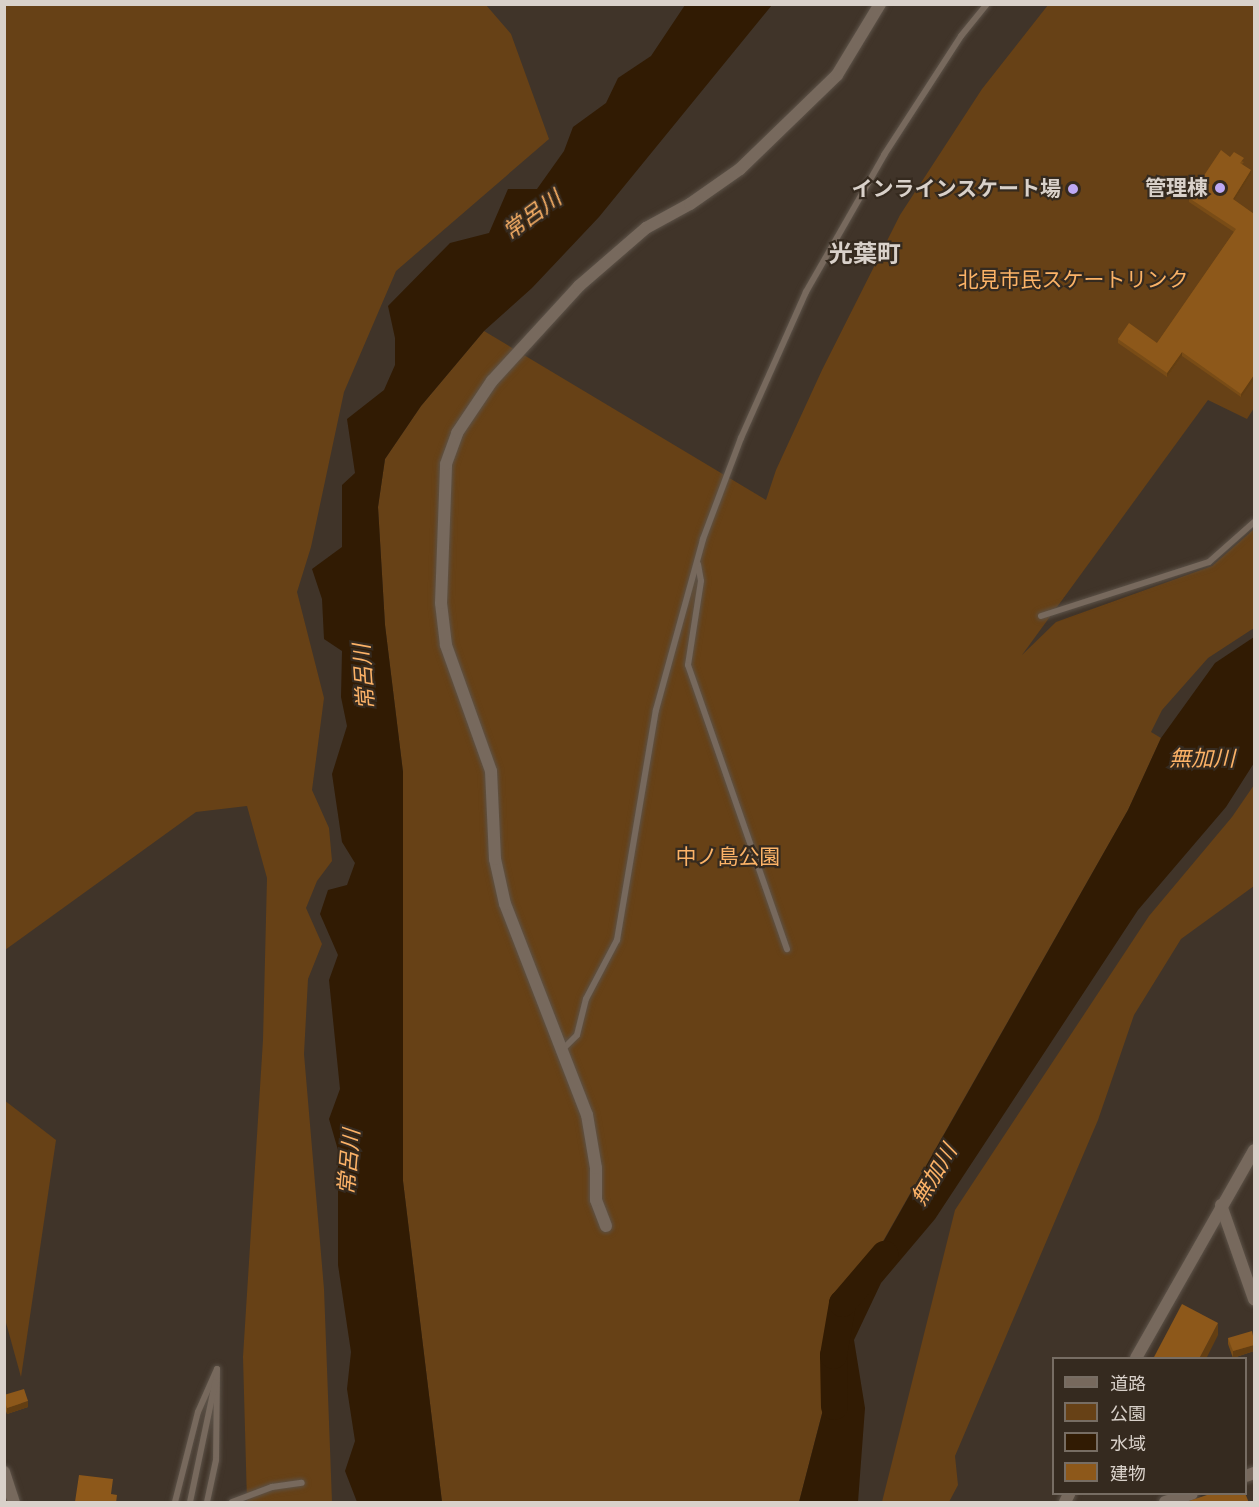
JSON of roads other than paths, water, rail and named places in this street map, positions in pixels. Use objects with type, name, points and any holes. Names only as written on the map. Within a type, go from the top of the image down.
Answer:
[{"type":"street","points":[[606,1226],[596,1200],[596,1168],[587,1114],[564,1048],[505,904],[495,859],[491,771],[446,645],[441,603],[446,464],[457,433],[492,381],[579,286],[646,228],[690,204],[740,169],[837,75],[880,4]]},
{"type":"street","points":[[1137,1357],[1254,1150]]},
{"type":"street","points":[[1221,1205],[1254,1299]]},
{"type":"street","points":[[4,1472],[14,1503]]},
{"type":"street","points":[[1165,1503],[1189,1495]]},
{"type":"lane","points":[[564,1048],[577,1035],[586,999],[617,940],[656,710],[697,560],[741,438],[807,292],[884,155],[961,36],[987,4]]},
{"type":"lane","points":[[1041,615],[1209,562],[1254,522]]},
{"type":"lane","points":[[697,560],[701,581],[688,665],[786,949]]},
{"type":"lane","points":[[175,1503],[198,1412],[217,1369]]},
{"type":"lane","points":[[190,1503],[217,1369]]},
{"type":"lane","points":[[207,1503],[218,1436],[217,1369]]},
{"type":"lane","points":[[232,1503],[272,1487],[302,1483]]},
{"type":"water","name":"常呂川","points":[[685,5],[772,5],[599,217],[532,288],[484,331],[421,406],[385,459],[378,507],[385,625],[403,772],[403,1181],[442,1502],[357,1502],[345,1471],[355,1441],[347,1389],[351,1352],[338,1265],[338,1150],[329,1119],[340,1089],[329,980],[338,955],[320,914],[328,890],[347,885],[355,863],[342,842],[332,774],[347,726],[341,697],[342,651],[324,639],[322,599],[312,569],[342,547],[342,485],[355,473],[347,419],[384,390],[395,365],[395,338],[388,306],[450,243],[489,233],[508,189],[537,189],[564,151],[573,127],[606,103],[618,78],[651,56]]},
{"type":"water","name":"無加川","points":[[1254,637],[1254,763],[1226,807],[1138,910],[935,1219],[881,1283],[854,1340],[865,1408],[858,1502],[799,1502],[853,1295],[1128,810],[1161,738],[1215,663]]},
{"type":"waterway","name":"無加川","points":[[834,1406],[833,1355],[842,1303],[884,1254]]},
{"type":"place","name":"管理棟","points":[[1220,188]]},
{"type":"place","name":"インラインスケート場","points":[[1073,189]]},
{"type":"district","name":"光葉町","points":[[865,255]]},
{"type":"park label","name":"北見市民スケートリンク","points":[[1073,280]]},
{"type":"park label","name":"中ノ島公園","points":[[728,857]]}]
